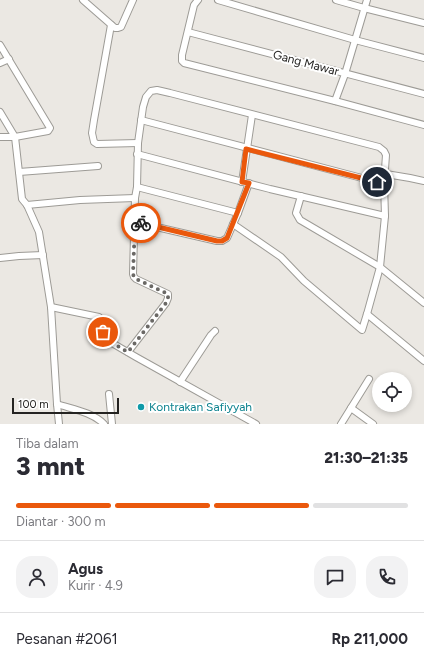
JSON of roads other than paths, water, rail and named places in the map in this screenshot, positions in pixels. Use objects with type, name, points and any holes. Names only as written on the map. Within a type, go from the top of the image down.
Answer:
[{"type":"street","points":[[83,0],[115,28],[121,27],[133,0]]},
{"type":"street","points":[[198,0],[194,5],[181,58],[185,63],[424,125]]},
{"type":"street","points":[[218,0],[355,40],[424,58]]},
{"type":"street","points":[[336,0],[424,24]]},
{"type":"street","points":[[335,101],[345,74],[367,0]]},
{"type":"street","points":[[111,25],[92,133],[94,142],[97,144],[138,143]]},
{"type":"street","name":"Gang Mawar","points":[[188,32],[424,94]]},
{"type":"street","points":[[0,45],[50,128],[48,131],[15,137],[0,137]]},
{"type":"street","points":[[0,63],[9,59]]},
{"type":"street","points":[[128,352],[166,303],[168,298],[168,294],[136,279],[133,274],[138,143],[146,97],[153,90],[170,93],[384,150],[386,155],[386,174],[384,183],[385,216],[380,266],[362,330],[304,281],[281,257],[233,224]]},
{"type":"street","points":[[0,112],[15,137],[22,199],[27,205],[39,232],[50,307],[56,404],[59,424]]},
{"type":"street","points":[[242,182],[252,115]]},
{"type":"street","points":[[141,120],[246,149],[384,183]]},
{"type":"street","points":[[137,154],[242,182],[385,216]]},
{"type":"street","points":[[19,172],[98,166]]},
{"type":"street","points":[[386,174],[424,181]]},
{"type":"street","points":[[135,222],[222,241],[227,238],[249,183]]},
{"type":"street","points":[[137,187],[238,213]]},
{"type":"street","points":[[301,196],[296,213],[300,220],[380,266],[424,303]]},
{"type":"street","points":[[27,205],[80,200],[135,198]]},
{"type":"street","points":[[0,258],[43,255]]},
{"type":"street","points":[[50,307],[99,316],[102,330],[112,343],[256,424]]},
{"type":"street","points":[[367,314],[424,361]]},
{"type":"street","points":[[180,382],[215,331]]},
{"type":"street","points":[[341,424],[369,379]]},
{"type":"street","points":[[109,394],[112,424]]},
{"type":"street","points":[[56,404],[92,415],[101,420],[104,424]]},
{"type":"street","points":[[350,408],[373,424]]},
{"type":"place","name":"Kontrakan Safiyyah","points":[[141,407]]}]
